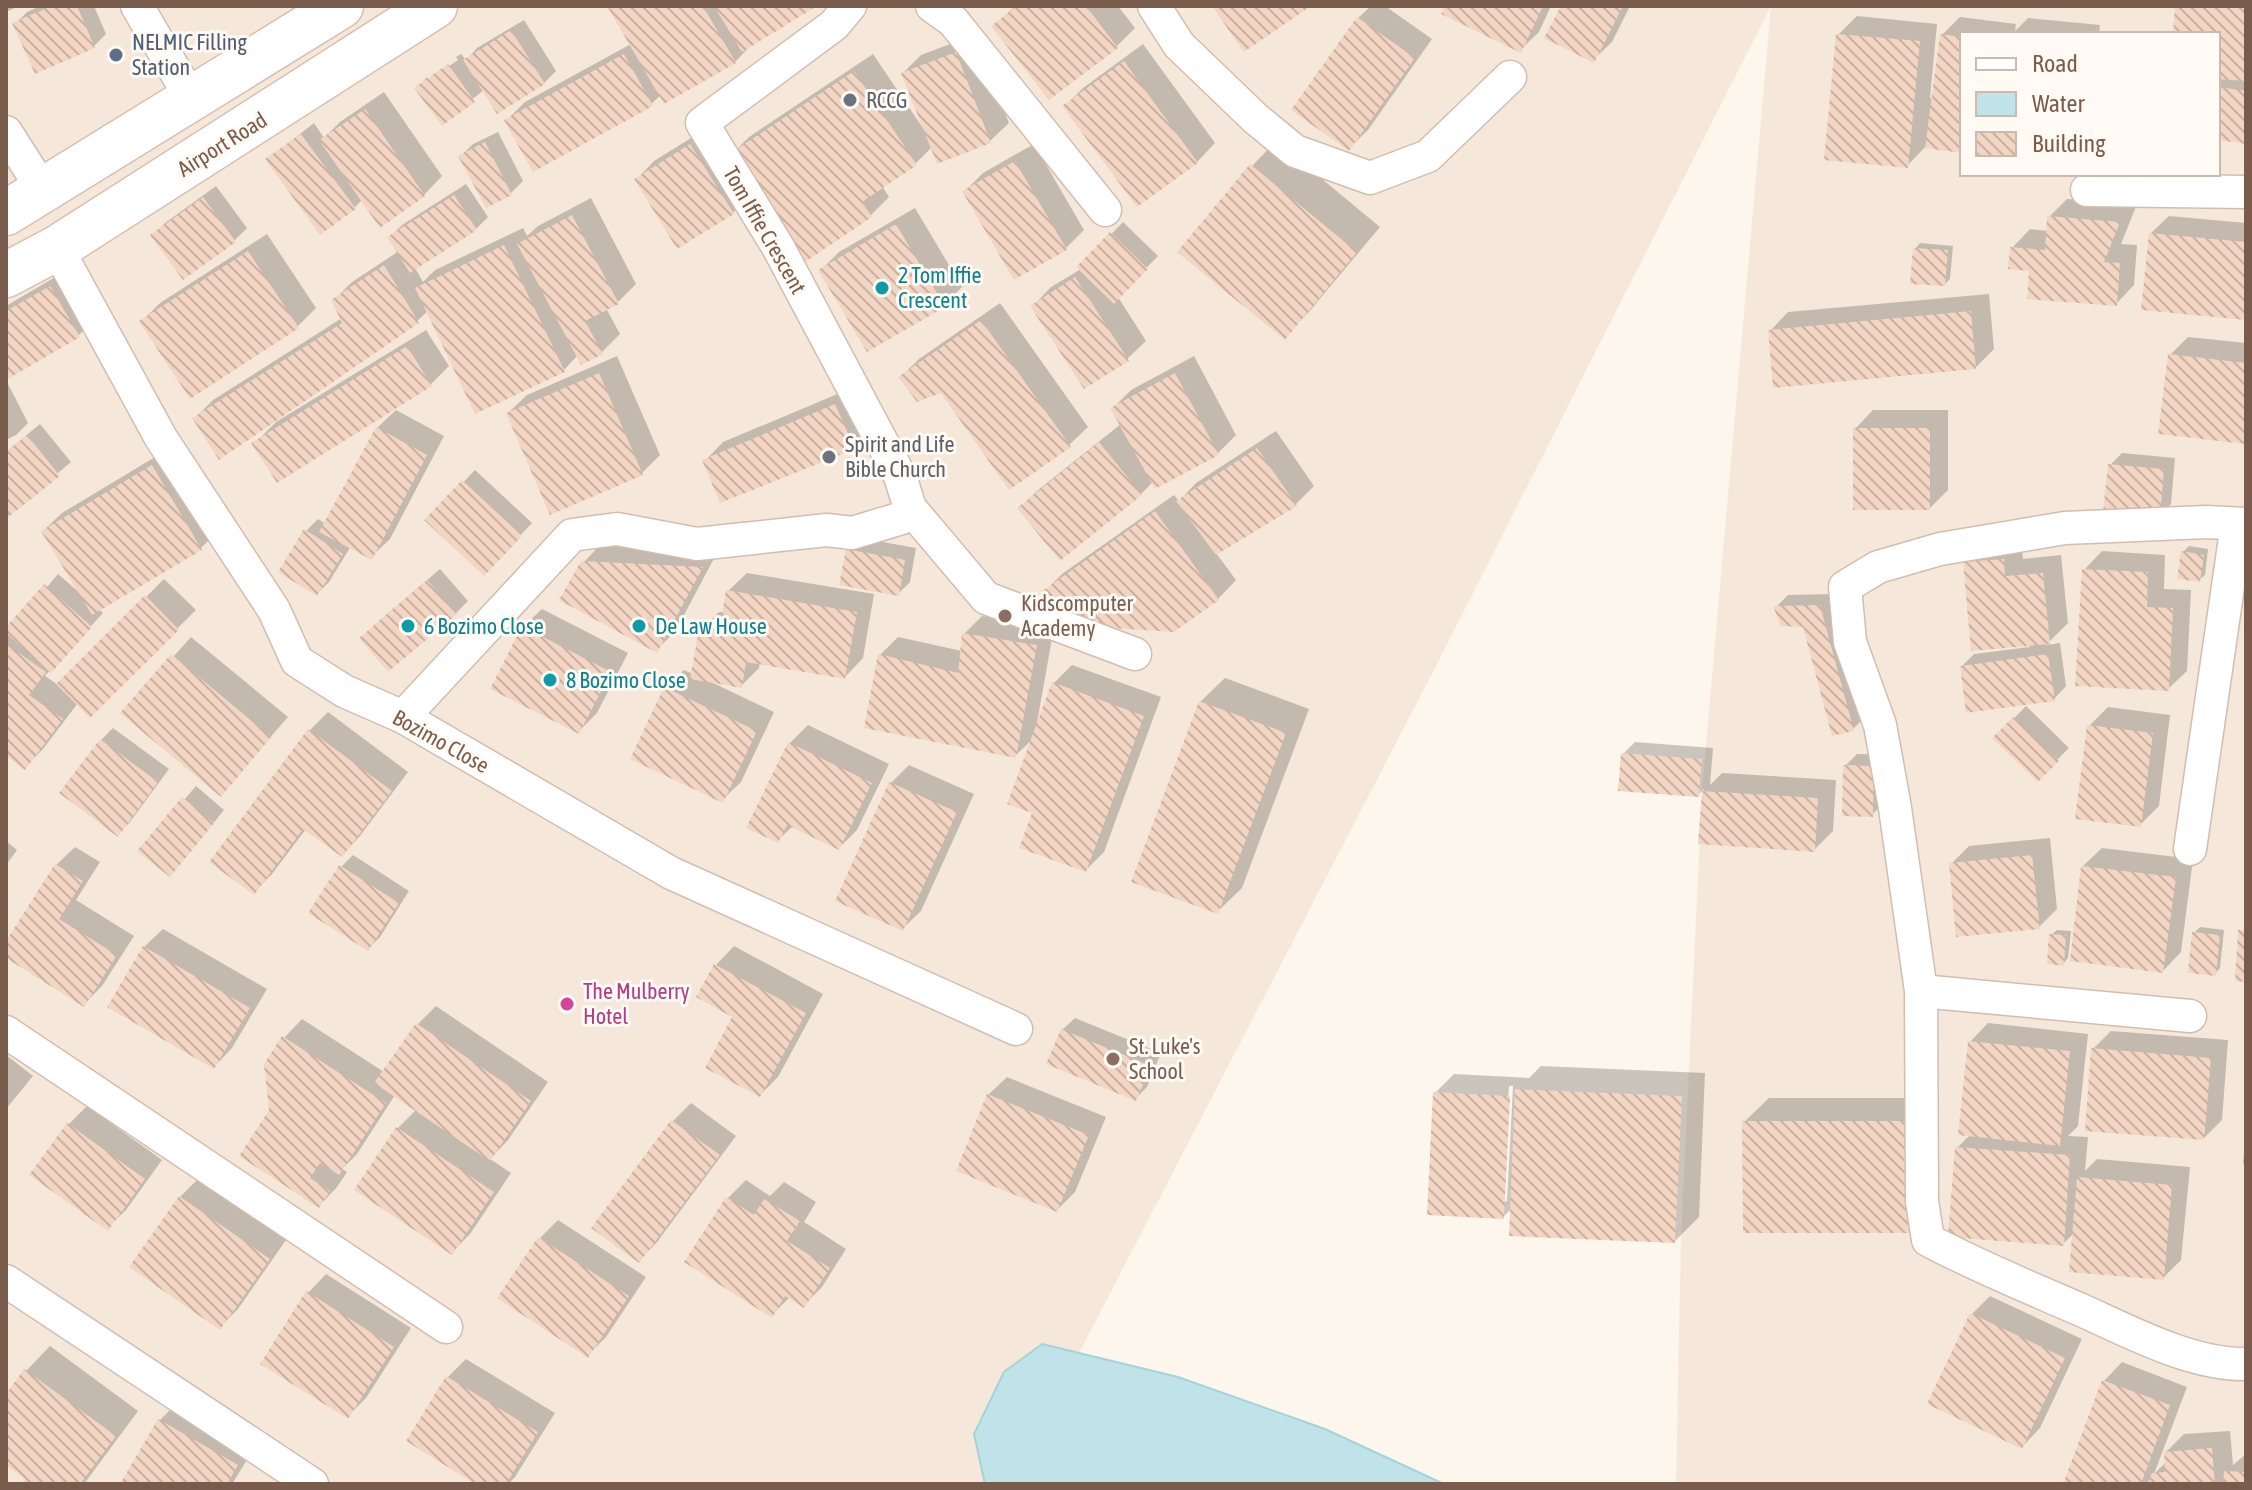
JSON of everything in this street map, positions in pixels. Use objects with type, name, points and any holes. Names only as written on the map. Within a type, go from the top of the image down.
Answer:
[{"type":"main road","points":[[6,213],[341,6]]},
{"type":"main road","name":"Airport Road","points":[[6,275],[57,248],[435,6]]},
{"type":"main road","points":[[255,60],[285,104]]},
{"type":"street","points":[[137,6],[191,98]]},
{"type":"street","name":"Tom Iffie Crescent","points":[[850,6],[834,25],[702,123],[778,247],[900,476],[910,508],[986,598],[1135,654]]},
{"type":"street","points":[[932,6],[953,21],[1105,210]]},
{"type":"street","points":[[1154,6],[1179,45],[1256,119],[1295,151],[1370,178],[1428,156],[1510,77]]},
{"type":"street","points":[[6,132],[43,190]]},
{"type":"street","points":[[2087,190],[2246,192]]},
{"type":"street","name":"Bozimo Close","points":[[57,248],[161,438],[274,610],[297,661],[344,691],[403,717],[671,873],[1016,1029]]},
{"type":"street","points":[[403,717],[572,535],[617,529],[697,544],[827,530],[852,533],[902,518],[910,508]]},
{"type":"street","points":[[2190,849],[2241,524],[2206,522],[2065,528],[1928,553],[1878,567],[1845,587],[1850,642],[1880,725],[1921,991],[1922,1201],[1928,1240],[1964,1259],[2158,1344],[2227,1365],[2246,1364]]},
{"type":"street","points":[[1921,991],[2190,1016]]},
{"type":"street","points":[[6,1032],[446,1327]]},
{"type":"street","points":[[6,1281],[312,1484]]},
{"type":"shaded area","points":[[6,6],[1771,6],[1436,666],[1011,1484],[6,1484]]},
{"type":"shaded area","points":[[1771,6],[2246,6],[2246,1484],[1676,1484],[1681,1237],[1702,791]]},
{"type":"water","points":[[1042,1344],[1178,1377],[1325,1429],[1444,1484],[985,1484],[974,1434],[1004,1372]]},
{"type":"building","points":[[52,6],[77,6],[95,48],[35,74],[12,23]]},
{"type":"building","points":[[607,6],[703,6],[736,63],[664,104]]},
{"type":"building","points":[[714,6],[817,6],[742,52]]},
{"type":"building","points":[[1017,6],[1086,6],[1118,48],[1049,100],[991,26]]},
{"type":"building","points":[[1212,6],[1311,6],[1244,52]]},
{"type":"building","points":[[1445,6],[1543,6],[1521,53],[1441,14]]},
{"type":"building","points":[[1561,6],[1623,6],[1594,63],[1544,38]]},
{"type":"building","points":[[2175,6],[2246,6],[2246,81],[2220,79],[2220,32],[2173,32]]},
{"type":"building","points":[[1357,17],[1415,58],[1349,151],[1291,110]]},
{"type":"building","points":[[511,30],[545,84],[497,114],[463,60]]},
{"type":"building","points":[[1836,34],[1920,41],[1908,168],[1824,160]]},
{"type":"building","points":[[1940,34],[1960,37],[1960,153],[1925,148]]},
{"type":"building","points":[[956,52],[991,143],[937,164],[901,73]]},
{"type":"building","points":[[624,54],[653,106],[533,172],[504,120]]},
{"type":"building","points":[[1124,61],[1198,163],[1137,207],[1062,106]]},
{"type":"building","points":[[448,64],[475,102],[442,126],[414,88]]},
{"type":"building","points":[[854,71],[917,165],[862,202],[872,217],[802,264],[728,155]]},
{"type":"building","points":[[2220,87],[2246,91],[2246,144],[2220,140]]},
{"type":"building","points":[[365,109],[425,196],[380,228],[319,140]]},
{"type":"building","points":[[301,134],[356,209],[320,235],[265,159]]},
{"type":"building","points":[[485,142],[512,195],[486,208],[458,156]]},
{"type":"building","points":[[690,144],[734,214],[677,249],[634,179]]},
{"type":"building","points":[[1015,161],[1067,250],[1014,280],[962,191]]},
{"type":"building","points":[[1250,164],[1357,252],[1285,340],[1177,252]]},
{"type":"building","points":[[454,195],[477,230],[410,273],[387,237]]},
{"type":"building","points":[[203,197],[236,242],[183,280],[150,235]]},
{"type":"building","points":[[572,215],[619,304],[585,321],[603,354],[581,365],[517,244]]},
{"type":"building","points":[[2047,216],[2120,222],[2104,262],[2120,263],[2117,306],[2027,299],[2029,271],[2008,269],[2010,247],[2045,250]]},
{"type":"building","name":"2 Tom Iffie Crescent","points":[[896,224],[945,307],[867,352],[818,270]]},
{"type":"building","points":[[1110,232],[1148,269],[1114,304],[1076,267]]},
{"type":"building","points":[[2149,233],[2246,242],[2246,320],[2141,310]]},
{"type":"building","points":[[504,245],[565,372],[475,414],[415,288]]},
{"type":"building","points":[[1913,248],[1948,250],[1945,286],[1910,284]]},
{"type":"building","points":[[248,251],[299,328],[190,399],[139,321]]},
{"type":"building","points":[[384,265],[419,323],[219,460],[192,418],[342,323],[331,300]]},
{"type":"building","points":[[1075,277],[1129,361],[1084,389],[1030,306]]},
{"type":"building","points":[[50,286],[80,337],[6,380],[6,311]]},
{"type":"building","points":[[1971,311],[1976,369],[1773,388],[1768,330]]},
{"type":"building","points":[[981,320],[1071,447],[1009,490],[941,393],[917,402],[898,377]]},
{"type":"building","points":[[407,346],[432,386],[277,483],[251,443]]},
{"type":"building","points":[[2168,354],[2246,363],[2245,444],[2158,434]]},
{"type":"building","points":[[599,373],[643,475],[550,515],[506,413]]},
{"type":"building","points":[[1175,373],[1219,455],[1155,489],[1110,408]]},
{"type":"building","points":[[835,404],[855,449],[720,503],[702,460]]},
{"type":"building","points":[[376,427],[427,455],[372,560],[319,532]]},
{"type":"building","points":[[1853,428],[1930,428],[1930,510],[1853,510]]},
{"type":"building","points":[[27,435],[60,476],[6,519],[6,452]]},
{"type":"building","points":[[1099,442],[1142,495],[1060,561],[1017,508]]},
{"type":"building","points":[[1257,448],[1297,506],[1216,555],[1176,501]]},
{"type":"building","points":[[2108,464],[2164,469],[2160,518],[2103,512]]},
{"type":"building","points":[[152,465],[202,550],[92,615],[41,531]]},
{"type":"building","points":[[462,480],[522,536],[484,576],[424,520]]},
{"type":"building","points":[[1155,511],[1219,600],[1174,632],[1065,625],[1041,592]]},
{"type":"building","points":[[304,529],[343,554],[317,596],[278,572]]},
{"type":"building","points":[[846,549],[905,560],[899,596],[839,585]]},
{"type":"building","points":[[2181,551],[2204,555],[2200,582],[2177,579]]},
{"type":"building","points":[[2004,559],[2005,576],[2043,573],[2050,644],[1971,651],[1963,562]]},
{"type":"building","name":"De Law House","points":[[581,561],[703,567],[657,653],[559,600]]},
{"type":"building","points":[[2082,569],[2148,572],[2147,607],[2173,608],[2169,691],[2075,686]]},
{"type":"building","name":"6 Bozimo Close","points":[[427,580],[457,614],[388,672],[359,638]]},
{"type":"building","points":[[44,584],[92,627],[51,673],[6,633],[6,627]]},
{"type":"building","points":[[726,590],[857,612],[845,679],[746,662],[742,688],[690,679],[699,629],[719,632]]},
{"type":"building","points":[[145,595],[179,630],[90,718],[56,684]]},
{"type":"building","points":[[1820,605],[1854,731],[1832,736],[1803,627],[1781,626],[1773,606]]},
{"type":"building","name":"8 Bozimo Close","points":[[522,626],[611,672],[579,734],[490,689]]},
{"type":"building","points":[[962,633],[1037,645],[1016,758],[864,728],[878,654],[958,673]]},
{"type":"building","points":[[6,644],[46,672],[29,695],[63,719],[25,770],[6,756]]},
{"type":"building","points":[[171,654],[271,737],[221,797],[120,713]]},
{"type":"building","points":[[2048,654],[2055,701],[1966,713],[1960,666]]},
{"type":"building","points":[[1052,682],[1144,716],[1086,872],[1019,848],[1032,813],[1007,804]]},
{"type":"building","points":[[664,687],[757,731],[723,803],[630,759]]},
{"type":"building","points":[[1199,701],[1286,733],[1218,914],[1131,882]]},
{"type":"building","points":[[2013,717],[2059,761],[2038,782],[1992,738]]},
{"type":"building","points":[[2087,725],[2153,733],[2141,827],[2075,819]]},
{"type":"building","points":[[308,729],[392,791],[342,857],[303,829],[254,895],[209,862]]},
{"type":"building","points":[[100,739],[158,782],[118,837],[59,793]]},
{"type":"building","points":[[788,742],[872,783],[839,850],[787,825],[778,843],[746,828]]},
{"type":"building","points":[[1621,753],[1702,759],[1699,797],[1618,791]]},
{"type":"building","points":[[1843,765],[1874,766],[1873,817],[1842,816]]},
{"type":"building","points":[[889,782],[957,812],[903,931],[835,901]]},
{"type":"building","points":[[1702,791],[1818,798],[1815,852],[1698,844]]},
{"type":"building","points":[[182,797],[214,823],[170,877],[137,851]]},
{"type":"building","points":[[2032,855],[2040,929],[1956,937],[1949,863]]},
{"type":"building","points":[[55,864],[83,881],[59,919],[117,955],[84,1007],[6,958],[6,941]]},
{"type":"building","points":[[339,865],[399,903],[368,951],[308,913]]},
{"type":"building","points":[[2081,866],[2176,877],[2163,973],[2070,961]]},
{"type":"building","points":[[2238,930],[2246,930],[2246,982],[2235,981]]},
{"type":"building","points":[[2192,932],[2220,935],[2216,976],[2188,973]]},
{"type":"building","points":[[2049,934],[2066,935],[2064,966],[2047,964]]},
{"type":"building","points":[[143,946],[250,1008],[214,1069],[107,1007]]},
{"type":"building","points":[[714,964],[806,1013],[760,1097],[705,1068],[732,1017],[696,997]]},
{"type":"building","points":[[416,1023],[531,1101],[490,1161],[374,1083]]},
{"type":"building","points":[[1061,1029],[1151,1066],[1136,1101],[1046,1064]]},
{"type":"building","points":[[282,1036],[386,1103],[339,1175],[320,1163],[310,1178],[330,1191],[319,1208],[239,1156],[269,1110],[264,1064]]},
{"type":"building","points":[[1968,1041],[2070,1051],[2060,1146],[1958,1135]]},
{"type":"building","points":[[2091,1048],[2211,1058],[2204,1140],[2085,1131]]},
{"type":"building","points":[[1515,1089],[1682,1096],[1675,1243],[1509,1236]]},
{"type":"building","points":[[1433,1092],[1510,1096],[1504,1219],[1427,1215]]},
{"type":"building","points":[[987,1094],[1089,1135],[1057,1212],[956,1171]]},
{"type":"building","points":[[671,1120],[720,1155],[639,1263],[591,1228]]},
{"type":"building","points":[[1742,1121],[1908,1121],[1909,1233],[1743,1233]]},
{"type":"building","points":[[67,1123],[145,1179],[108,1231],[29,1175]]},
{"type":"building","points":[[396,1127],[494,1192],[452,1255],[354,1190]]},
{"type":"building","points":[[1955,1147],[2070,1155],[2064,1246],[1948,1237]]},
{"type":"building","points":[[2077,1177],[2172,1185],[2164,1280],[2069,1272]]},
{"type":"building","points":[[179,1196],[270,1259],[220,1330],[129,1267]]},
{"type":"building","points":[[726,1197],[754,1215],[764,1199],[800,1221],[787,1241],[830,1268],[804,1308],[785,1296],[772,1318],[684,1262]]},
{"type":"building","points":[[538,1237],[629,1296],[588,1358],[497,1298]]},
{"type":"building","points":[[306,1291],[394,1347],[348,1419],[260,1364]]},
{"type":"building","points":[[1970,1313],[2065,1358],[2022,1449],[1927,1404]]},
{"type":"building","points":[[24,1369],[116,1436],[80,1484],[21,1484],[25,1479],[6,1465],[6,1394]]},
{"type":"building","points":[[446,1376],[538,1432],[506,1484],[475,1484],[406,1441]]},
{"type":"building","points":[[2102,1380],[2170,1405],[2141,1484],[2063,1484]]},
{"type":"building","points":[[158,1419],[238,1465],[227,1484],[120,1484]]},
{"type":"building","points":[[2212,1448],[2215,1484],[2147,1484],[2152,1473],[2165,1472],[2164,1452]]},
{"type":"building","points":[[2224,1471],[2246,1472],[2246,1484],[2223,1484]]},
{"type":"place","name":"NELMIC Filling Station","points":[[116,55]]},
{"type":"place","name":"RCCG","points":[[850,100]]},
{"type":"place","name":"2 Tom Iffie Crescent","points":[[882,288]]},
{"type":"place","name":"Spirit and Life Bible Church","points":[[829,457]]},
{"type":"place","name":"Kidscomputer Academy","points":[[1005,616]]},
{"type":"place","name":"6 Bozimo Close","points":[[408,626]]},
{"type":"place","name":"De Law House","points":[[639,626]]},
{"type":"place","name":"8 Bozimo Close","points":[[550,680]]},
{"type":"place","name":"The Mulberry Hotel","points":[[567,1004]]},
{"type":"place","name":"St. Luke's School","points":[[1113,1059]]}]
